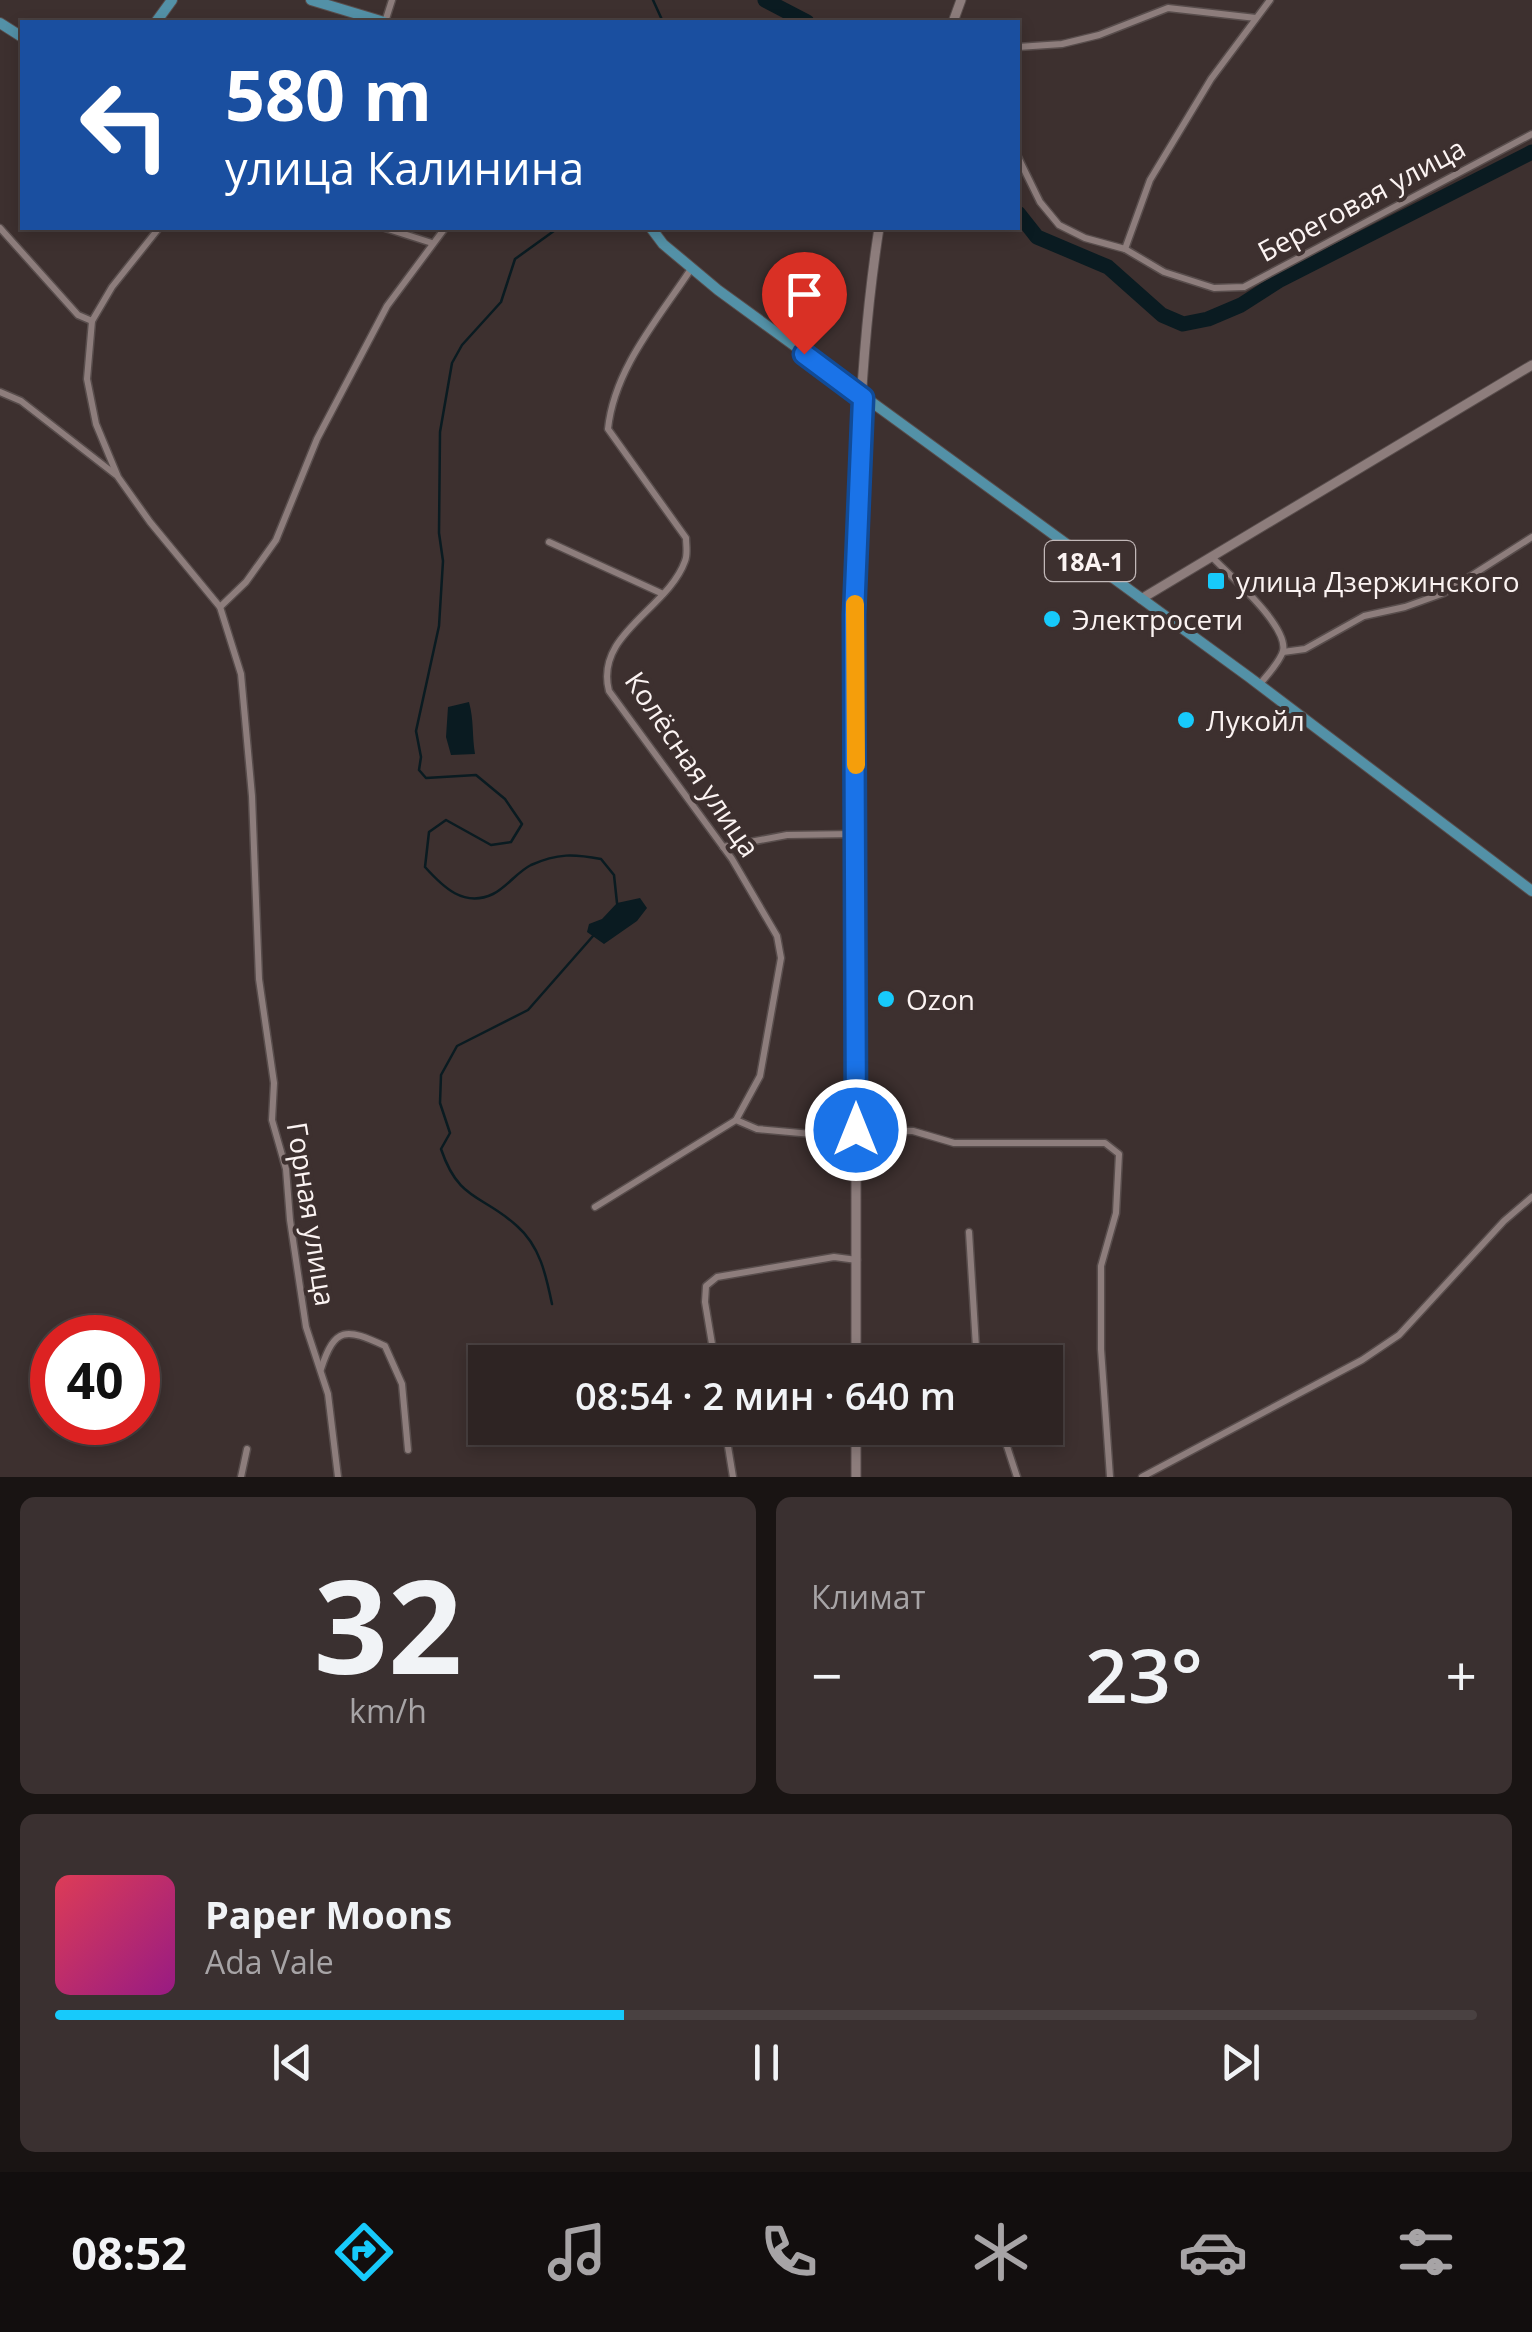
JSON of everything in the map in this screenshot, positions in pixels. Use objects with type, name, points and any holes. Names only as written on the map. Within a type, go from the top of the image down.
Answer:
[{"type":"main road","points":[[311,0],[378,20]]},
{"type":"main road","name":"18А-1","points":[[652,230],[691,268],[863,398],[1141,598],[1532,890]]},
{"type":"street","points":[[1125,249],[1150,180],[1211,79],[1270,0]]},
{"type":"street","points":[[1020,47],[1098,36],[1168,8],[1256,18]]},
{"type":"street","name":"Береговая улица","points":[[1020,162],[1040,202],[1059,225],[1125,249],[1164,272],[1214,288],[1244,286],[1532,134]]},
{"type":"street","points":[[0,228],[78,315],[92,321]]},
{"type":"street","points":[[156,230],[112,286],[92,321],[87,379],[96,424],[118,476],[150,522],[220,606],[246,582],[276,540],[317,439],[387,306],[444,230]]},
{"type":"street","points":[[391,230],[432,243]]},
{"type":"street","points":[[856,1345],[854,615],[863,398],[879,230]]},
{"type":"street","name":"Колёсная улица","points":[[595,1207],[736,1120],[760,1076],[781,958],[777,936],[723,846],[609,691],[604,672],[610,652],[663,594],[686,559],[686,538],[608,430],[610,408],[622,374],[691,268]]},
{"type":"street","points":[[1141,598],[1532,365]]},
{"type":"street","points":[[0,392],[21,401],[118,476]]},
{"type":"street","points":[[1283,652],[1305,649],[1364,616],[1405,607],[1444,592],[1532,537]]},
{"type":"street","points":[[549,542],[663,594]]},
{"type":"street","points":[[1212,558],[1281,634],[1283,652],[1260,686]]},
{"type":"street","name":"Горная улица","points":[[220,606],[241,674],[252,796],[259,978],[274,1083],[272,1120],[286,1168],[306,1327],[328,1394],[338,1477]]},
{"type":"street","points":[[723,846],[787,835],[854,834]]},
{"type":"street","points":[[736,1120],[757,1129],[856,1134],[913,1131],[954,1143],[1105,1143],[1119,1154],[1116,1213],[1101,1266],[1110,1477]]},
{"type":"street","points":[[1142,1477],[1362,1360],[1399,1335],[1504,1221],[1532,1197]]},
{"type":"street","points":[[969,1232],[976,1345]]},
{"type":"street","points":[[712,1345],[706,1286],[717,1277],[834,1257],[856,1260]]},
{"type":"street","points":[[320,1370],[329,1344],[342,1335],[359,1334],[385,1346],[402,1384],[408,1450]]},
{"type":"street","points":[[728,1445],[734,1477]]},
{"type":"street","points":[[856,1445],[856,1477]]},
{"type":"street","points":[[1007,1445],[1017,1477]]},
{"type":"street","points":[[241,1477],[247,1449]]},
{"type":"shaded area","points":[[469,702],[475,754],[451,755],[446,737],[448,707]]},
{"type":"shaded area","points":[[640,898],[647,908],[637,921],[604,944],[587,932],[589,924],[602,919],[617,903]]},
{"type":"waterway","points":[[653,0],[662,20]]},
{"type":"waterway","points":[[765,0],[803,20]]},
{"type":"waterway","points":[[1020,216],[1037,237],[1108,267],[1162,315],[1183,324],[1208,319],[1241,305],[1280,280],[1532,152]]},
{"type":"waterway","points":[[555,230],[515,259],[501,302],[462,345],[452,363],[440,432],[439,533],[443,561],[439,626],[416,731],[419,770],[426,778],[476,775],[505,799],[522,824],[511,842],[491,845],[446,820],[429,832],[425,867],[455,893],[482,898],[503,888],[531,865],[550,858],[601,859],[614,875],[617,903]]},
{"type":"waterway","points":[[552,1304],[541,1262],[525,1234],[464,1188],[448,1166],[441,1149],[450,1133],[440,1103],[441,1075],[457,1046],[528,1010],[593,936]]},
{"type":"slow traffic","points":[[855,604],[856,765]]},
{"type":"place","name":"улица Дзержинского","points":[[1216,581]]},
{"type":"place","name":"Электросети","points":[[1052,619]]},
{"type":"place","name":"Лукойл","points":[[1186,720]]},
{"type":"place","name":"Ozon","points":[[886,999]]},
{"type":"route","points":[[804,354],[863,398],[854,615],[856,1130]]}]
